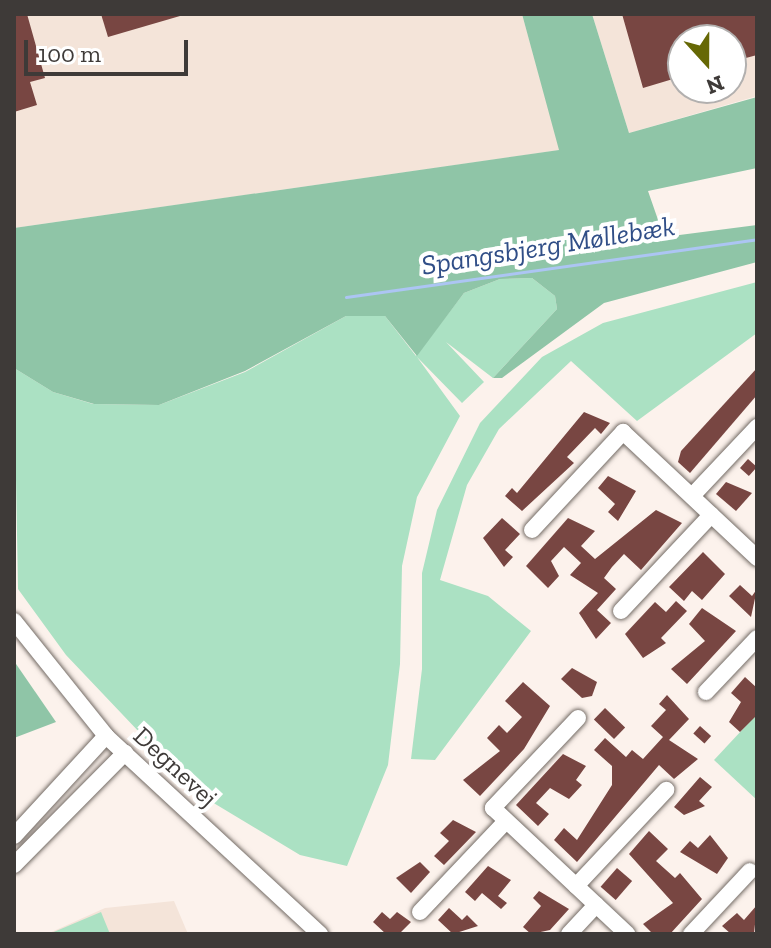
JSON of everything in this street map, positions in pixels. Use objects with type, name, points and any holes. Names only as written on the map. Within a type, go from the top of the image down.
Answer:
[{"type":"street","points":[[692,496],[757,427]]},
{"type":"street","points":[[532,530],[623,432],[757,558]]},
{"type":"street","points":[[621,611],[711,515]]},
{"type":"street","name":"Degnevej","points":[[14,621],[106,736],[320,934]]},
{"type":"street","points":[[706,692],[757,638]]},
{"type":"street","points":[[578,718],[493,808],[627,934]]},
{"type":"street","points":[[14,836],[106,736]]},
{"type":"street","points":[[14,865],[125,753]]},
{"type":"street","points":[[576,886],[666,790]]},
{"type":"street","points":[[420,912],[506,821]]},
{"type":"street","points":[[691,934],[750,871]]},
{"type":"street","points":[[569,934],[596,905]]},
{"type":"shaded area","points":[[14,14],[522,14],[560,150],[14,228]]},
{"type":"shaded area","points":[[592,14],[757,14],[757,96],[747,99],[747,24],[667,24],[667,104],[729,104],[629,133]]},
{"type":"shaded area","points":[[174,901],[188,934],[47,934],[105,908]]},
{"type":"green space","points":[[522,14],[592,14],[629,133],[732,104],[747,104],[747,100],[757,97],[757,168],[648,191],[664,237],[757,225],[757,262],[604,303],[502,378],[493,378],[557,309],[555,296],[532,278],[500,279],[464,293],[417,356],[385,316],[346,316],[245,371],[159,405],[94,404],[53,392],[14,368],[14,228],[559,150]]},
{"type":"green space","points":[[532,278],[555,296],[557,309],[493,378],[446,342],[484,382],[462,403],[417,357],[460,416],[417,497],[402,566],[400,664],[388,765],[347,866],[300,855],[197,793],[66,655],[18,589],[14,368],[53,392],[93,404],[159,405],[245,372],[346,316],[385,316],[416,356],[464,293],[500,279]]},
{"type":"green space","points":[[757,282],[757,333],[637,421],[571,361],[499,429],[467,485],[440,580],[488,596],[531,631],[435,760],[411,759],[422,669],[422,573],[437,510],[480,423],[542,357],[603,323]]},
{"type":"green space","points":[[14,661],[56,722],[14,738]]},
{"type":"green space","points":[[757,714],[757,800],[714,760]]},
{"type":"green space","points":[[101,912],[110,934],[49,934]]},
{"type":"building","points":[[14,14],[27,14],[45,78],[30,82],[37,105],[14,112]]},
{"type":"building","points":[[101,14],[180,14],[180,16],[108,37]]},
{"type":"building","points":[[622,14],[757,14],[757,55],[747,58],[747,24],[667,24],[667,81],[643,88]]},
{"type":"building","points":[[757,368],[757,395],[690,473],[678,462],[681,451]]},
{"type":"building","points":[[584,412],[610,423],[601,434],[595,428],[567,457],[574,463],[522,511],[505,496],[512,488],[517,493]]},
{"type":"building","points":[[748,459],[757,467],[749,476],[740,468]]},
{"type":"building","points":[[608,476],[636,491],[618,521],[608,512],[615,504],[598,488]]},
{"type":"building","points":[[726,482],[752,493],[736,511],[716,494]]},
{"type":"building","points":[[656,510],[682,523],[641,570],[624,554],[612,567],[604,578],[616,589],[597,610],[611,623],[596,639],[579,613],[598,593],[570,575],[581,563],[564,547],[551,561],[559,576],[548,588],[526,566],[568,518],[595,531],[581,546],[595,559]]},
{"type":"building","points":[[502,518],[520,534],[505,550],[513,557],[504,567],[483,538]]},
{"type":"building","points":[[703,552],[725,574],[702,600],[692,591],[684,601],[669,587]]},
{"type":"building","points":[[740,585],[752,596],[757,589],[751,617],[729,596]]},
{"type":"building","points":[[676,601],[687,611],[661,638],[666,643],[643,658],[625,634],[655,602],[666,612]]},
{"type":"building","points":[[702,608],[736,631],[687,684],[671,669],[705,641],[689,624]]},
{"type":"building","points":[[572,668],[597,682],[592,696],[582,698],[561,679]]},
{"type":"building","points":[[745,677],[757,688],[757,715],[740,732],[729,722],[741,702],[731,693]]},
{"type":"building","points":[[523,682],[550,706],[524,749],[480,796],[463,780],[500,751],[487,738],[499,725],[507,733],[522,717],[505,701]]},
{"type":"building","points":[[667,695],[689,719],[669,740],[698,759],[674,779],[659,765],[577,862],[554,840],[564,828],[577,840],[612,785],[612,766],[594,750],[605,738],[626,757],[632,750],[643,759],[663,737],[651,726],[666,710],[659,704]]},
{"type":"building","points":[[605,708],[625,727],[614,739],[594,720]]},
{"type":"building","points":[[700,726],[711,736],[704,743],[693,733]]},
{"type":"building","points":[[563,754],[586,766],[576,780],[582,785],[569,799],[550,788],[536,803],[549,814],[538,826],[516,805]]},
{"type":"building","points":[[700,777],[712,787],[699,801],[705,806],[684,815],[674,807]]},
{"type":"building","points":[[453,820],[476,832],[444,865],[434,856],[449,841],[440,833]]},
{"type":"building","points":[[649,831],[668,849],[656,861],[675,878],[680,873],[702,899],[670,934],[653,934],[643,924],[673,903],[629,854]]},
{"type":"building","points":[[710,835],[728,858],[717,874],[680,852],[690,841],[698,848]]},
{"type":"building","points":[[420,862],[430,872],[411,893],[396,878]]},
{"type":"building","points":[[488,866],[511,880],[498,896],[507,903],[501,909],[482,893],[475,901],[465,892]]},
{"type":"building","points":[[617,868],[632,881],[616,900],[601,887]]},
{"type":"building","points":[[539,891],[569,909],[550,930],[531,934],[523,927],[541,906],[533,898]]},
{"type":"building","points":[[757,905],[754,934],[731,934],[722,926],[737,913],[744,920]]},
{"type":"building","points":[[449,908],[462,920],[467,915],[478,926],[453,934],[438,920]]},
{"type":"building","points":[[382,912],[390,919],[397,912],[411,922],[399,934],[386,934],[373,922]]},
{"type":"waterway","name":"Spangsbjerg Møllebæk","points":[[346,297],[757,239]]}]
